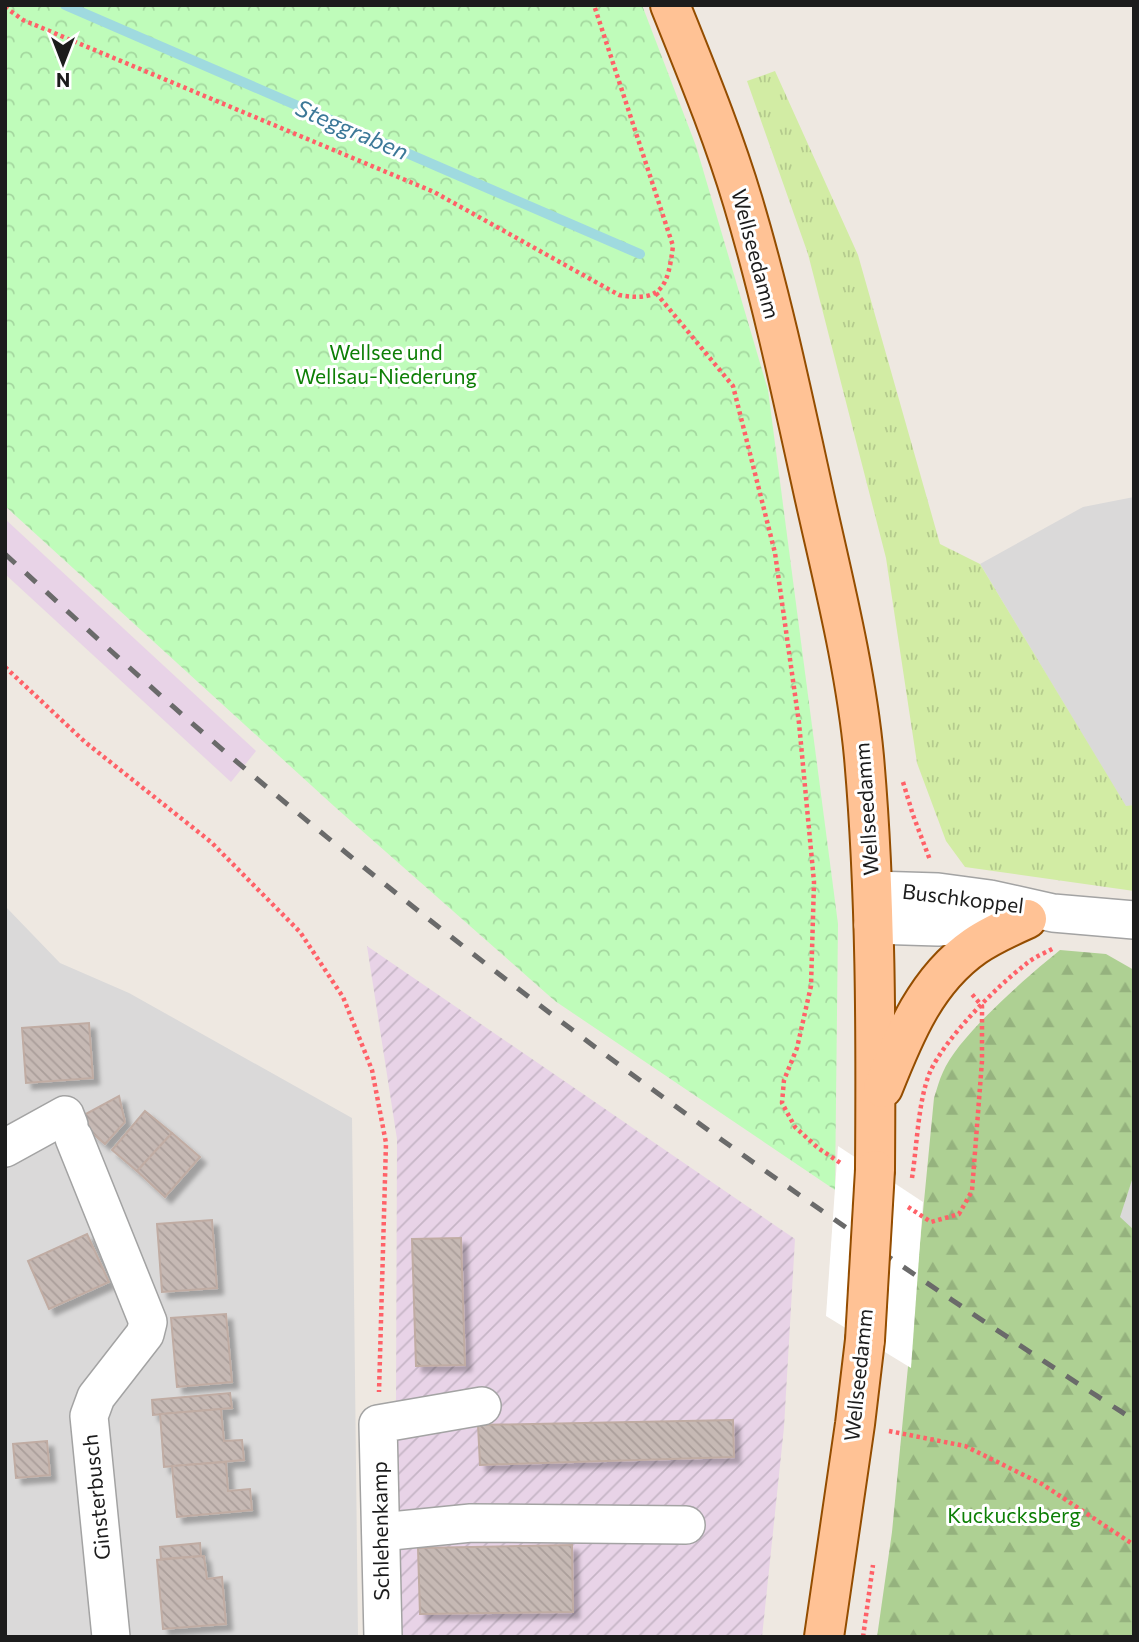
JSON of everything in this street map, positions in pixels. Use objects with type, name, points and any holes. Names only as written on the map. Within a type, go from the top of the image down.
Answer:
[{"type":"main road","name":"Wellseedamm","points":[[670,5],[743,202],[795,408],[830,564],[858,709],[864,757],[873,907],[875,1180],[864,1340],[855,1424],[824,1637]]},
{"type":"main road","points":[[876,1106],[900,1044],[921,1003],[936,982],[975,946],[996,933],[1046,926]]},
{"type":"street","name":"Buschkoppel","points":[[873,907],[938,927],[1046,926],[1134,920]]},
{"type":"street","name":"Ginsterbusch","points":[[5,1148],[65,1115],[149,1322],[145,1334],[96,1397],[89,1416],[111,1637]]},
{"type":"street","points":[[379,1424],[482,1406]]},
{"type":"street","name":"Schlehenkamp","points":[[379,1424],[383,1637]]},
{"type":"street","points":[[381,1532],[471,1523],[686,1525]]},
{"type":"path","points":[[5,7],[23,20],[434,192],[619,295],[640,299],[656,293],[669,278],[673,246],[594,5]]},
{"type":"path","points":[[656,293],[733,386],[775,553],[799,723],[814,882],[811,986],[797,1048],[784,1080],[782,1103],[795,1127],[818,1148],[875,1180],[931,1222],[958,1214],[972,1191],[982,1061],[982,1006]]},
{"type":"path","points":[[5,667],[85,741],[211,842],[300,932],[343,997],[372,1070],[386,1143],[379,1424]]},
{"type":"path","points":[[912,1180],[924,1095],[930,1073],[944,1046],[1028,962],[1046,926]]},
{"type":"path","points":[[890,1431],[965,1447],[1042,1484],[1134,1545]]},
{"type":"shaded area","points":[[1134,497],[1134,805],[1126,807],[980,564],[1083,507]]},
{"type":"shaded area","points":[[5,519],[256,751],[231,782],[5,574]]},
{"type":"shaded area","points":[[5,906],[60,963],[129,993],[352,1118],[358,1637],[5,1637]]},
{"type":"shaded area","points":[[367,946],[795,1239],[784,1427],[762,1637],[398,1637],[397,1139]]},
{"type":"shaded area","points":[[1134,1174],[1134,1230],[1119,1218]]},
{"type":"green space","name":"Wellsee und Wellsau-Niederung","points":[[5,5],[642,5],[696,146],[768,390],[838,924],[835,1190],[555,1001],[335,807],[5,506]]},
{"type":"green space","points":[[775,71],[858,255],[940,544],[980,564],[1126,806],[1134,805],[1134,891],[965,867],[946,841],[917,763],[886,558],[808,254],[747,81]]},
{"type":"green space","name":"Kuckucksberg","points":[[1060,950],[1106,954],[1134,970],[1134,1174],[1120,1217],[1134,1230],[1134,1637],[877,1637],[892,1532],[934,1098],[943,1072],[963,1041],[995,1007]]},
{"type":"pier","points":[[838,1146],[923,1202],[911,1368],[826,1316]]},
{"type":"building","points":[[89,1023],[93,1078],[26,1083],[22,1028]]},
{"type":"building","points":[[119,1096],[125,1122],[105,1144],[92,1133],[84,1115]]},
{"type":"building","points":[[145,1111],[172,1133],[137,1171],[112,1150]]},
{"type":"building","points":[[172,1133],[200,1157],[165,1197],[137,1171]]},
{"type":"building","points":[[212,1220],[217,1288],[162,1292],[157,1224]]},
{"type":"building","points":[[87,1234],[109,1282],[49,1309],[28,1261]]},
{"type":"building","points":[[461,1238],[465,1365],[416,1366],[412,1239]]},
{"type":"building","points":[[226,1314],[232,1382],[177,1387],[171,1318]]},
{"type":"building","points":[[230,1393],[232,1408],[153,1415],[152,1400]]},
{"type":"building","points":[[221,1409],[224,1441],[242,1440],[244,1460],[164,1467],[160,1414]]},
{"type":"building","points":[[733,1420],[734,1457],[480,1465],[478,1425]]},
{"type":"building","points":[[47,1441],[50,1475],[16,1478],[13,1444]]},
{"type":"building","points":[[226,1462],[228,1491],[250,1489],[252,1510],[177,1517],[172,1466]]},
{"type":"building","points":[[200,1543],[201,1556],[161,1559],[160,1547]]},
{"type":"building","points":[[572,1545],[573,1612],[420,1614],[418,1548]]},
{"type":"building","points":[[204,1556],[207,1579],[222,1577],[226,1624],[163,1629],[157,1560]]},
{"type":"waterway","name":"Steggraben","points":[[65,5],[640,254]]},
{"type":"railway","points":[[5,554],[224,751],[361,865],[575,1032],[795,1192],[1134,1420]]}]
